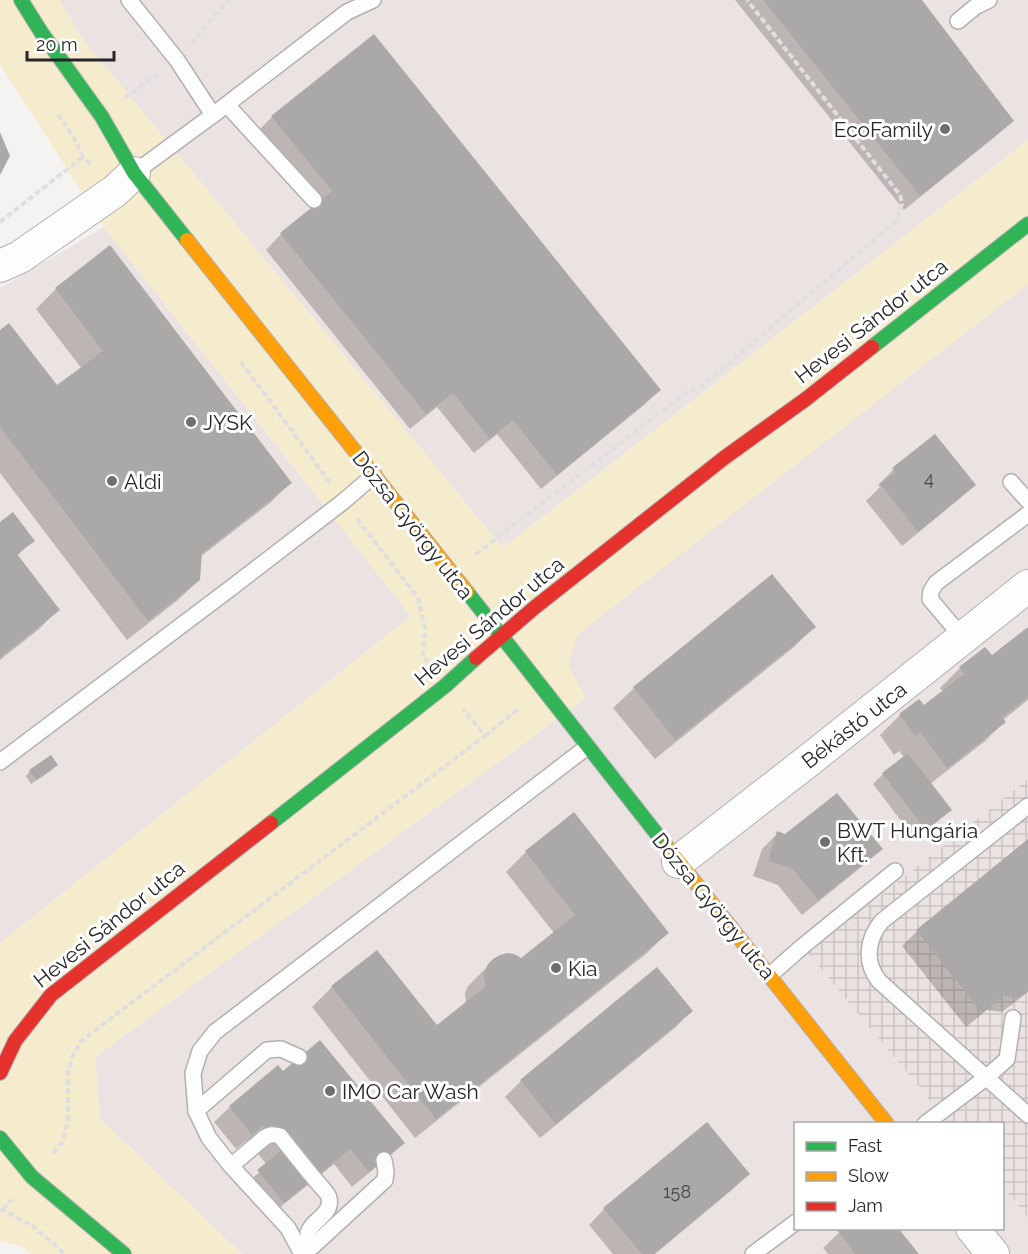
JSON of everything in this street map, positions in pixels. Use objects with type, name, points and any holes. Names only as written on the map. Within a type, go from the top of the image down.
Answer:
[{"type":"street","name":"Dózsa György utca","points":[[21,0],[102,117],[125,182],[374,475],[885,1122]]},
{"type":"street","points":[[0,266],[20,257],[125,182]]},
{"type":"street","name":"Hevesi Sándor utca","points":[[0,1073],[15,1041],[51,995],[445,686],[534,608],[715,465],[806,399],[1028,224]]},
{"type":"street","name":"Békástó utca","points":[[678,862],[1028,586]]},
{"type":"street","points":[[7,1031],[51,995]]},
{"type":"street","points":[[0,1138],[32,1177],[124,1254]]},
{"type":"street","points":[[10,1169],[32,1177]]},
{"type":"street","points":[[974,1230],[993,1254]]},
{"type":"lane","points":[[129,0],[177,60],[213,115]]},
{"type":"lane","points":[[125,182],[348,12],[373,0]]},
{"type":"lane","points":[[958,21],[975,7],[989,0]]},
{"type":"lane","points":[[227,105],[314,200]]},
{"type":"lane","points":[[0,762],[344,501],[374,475]]},
{"type":"lane","points":[[1011,482],[1028,501]]},
{"type":"lane","points":[[963,638],[930,599],[931,591],[936,583],[1028,514]]},
{"type":"lane","points":[[306,1251],[209,1138],[196,1111],[192,1073],[200,1051],[215,1032],[587,747]]},
{"type":"lane","points":[[1028,806],[882,921],[876,928],[870,945],[870,962],[873,973],[879,981],[1028,1115]]},
{"type":"lane","points":[[770,975],[896,871]]},
{"type":"lane","points":[[928,1122],[1007,1059],[1013,1018]]},
{"type":"lane","points":[[196,1111],[267,1050],[281,1049],[299,1057]]},
{"type":"lane","points":[[231,1166],[270,1134],[280,1136],[329,1199],[327,1212],[309,1230],[306,1251]]},
{"type":"lane","points":[[306,1251],[385,1180],[384,1160]]},
{"type":"lane","points":[[758,1252],[794,1223]]},
{"type":"path","points":[[102,117],[120,101],[177,60],[228,0]]},
{"type":"path","points":[[452,573],[686,393],[702,386],[897,220],[902,204],[900,195],[747,0]]},
{"type":"path","points":[[56,110],[83,157],[125,182]]},
{"type":"path","points":[[0,222],[83,157]]},
{"type":"path","points":[[240,360],[418,598],[425,629],[423,656],[485,736]]},
{"type":"path","points":[[32,1177],[62,1142],[68,1122],[68,1072],[73,1055],[81,1041],[485,736],[542,689]]},
{"type":"path","points":[[1,1210],[33,1226],[65,1254]]},
{"type":"shaded area","points":[[0,0],[59,0],[84,41],[503,548],[1028,140],[1028,284],[577,635],[568,665],[586,698],[95,1057],[100,1119],[242,1254],[31,1254],[22,1247],[0,1241],[0,943],[411,616],[104,227],[0,64]]},
{"type":"shaded area","points":[[59,0],[1028,0],[1028,140],[503,548],[84,41]]},
{"type":"shaded area","points":[[104,227],[411,616],[0,943],[0,288]]},
{"type":"shaded area","points":[[1028,284],[1028,779],[809,953],[948,1122],[794,1122],[794,1230],[1004,1230],[1004,1188],[1028,1218],[1028,1254],[242,1254],[100,1119],[95,1057],[586,698],[568,665],[576,635]]},
{"type":"shaded area","points":[[1028,779],[1028,1218],[1004,1188],[1004,1122],[948,1122],[808,953]]},
{"type":"building","points":[[763,0],[922,0],[1014,121],[920,196]]},
{"type":"building","points":[[374,34],[661,390],[557,475],[513,420],[490,439],[453,393],[426,414],[280,233],[332,191],[271,116]]},
{"type":"building","points":[[0,132],[10,156],[0,175]]},
{"type":"building","points":[[110,245],[292,483],[202,553],[200,580],[148,621],[0,427],[0,330],[9,323],[57,385],[103,351],[55,288]]},
{"type":"building","points":[[935,434],[976,485],[918,532],[880,484],[895,472],[892,468]]},
{"type":"building","points":[[13,512],[35,541],[17,554],[60,610],[0,657],[0,522]]},
{"type":"building","points":[[772,574],[816,627],[675,740],[633,687]]},
{"type":"building","points":[[1028,627],[1028,697],[1002,717],[1006,722],[947,768],[920,732],[915,736],[899,714],[919,699],[924,705],[964,674],[959,667],[985,647],[992,655]]},
{"type":"building","points":[[908,753],[952,810],[926,830],[882,773]]},
{"type":"building","points":[[51,755],[58,765],[37,780],[29,770]]},
{"type":"building","name":"BWT Hungária Kft.","points":[[837,793],[883,849],[818,900],[793,869],[768,861],[777,831],[785,834]]},
{"type":"building","name":"Kia","points":[[574,812],[669,933],[436,1119],[331,986],[377,950],[437,1025],[486,986],[485,971],[493,959],[507,953],[521,958],[575,915],[525,851]]},
{"type":"building","points":[[1028,839],[1028,991],[1019,998],[1004,996],[982,1013],[916,930]]},
{"type":"building","points":[[657,967],[693,1011],[556,1124],[520,1080]]},
{"type":"building","points":[[320,1040],[405,1143],[369,1172],[350,1149],[284,1203],[257,1170],[282,1150],[263,1126],[252,1135],[229,1106],[278,1065],[283,1071]]},
{"type":"building","points":[[707,1122],[750,1174],[654,1254],[642,1254],[603,1208]]},
{"type":"building","points":[[900,1230],[919,1254],[855,1254],[838,1231]]},
{"type":"traffic: fast","points":[[21,0],[102,117],[134,173],[187,240]]},
{"type":"traffic: fast","points":[[872,347],[1028,224]]},
{"type":"traffic: fast","points":[[467,592],[667,847]]},
{"type":"traffic: fast","points":[[271,823],[445,686],[476,658]]},
{"type":"traffic: fast","points":[[0,1138],[32,1177],[124,1254]]},
{"type":"traffic: slow","points":[[187,240],[467,592]]},
{"type":"traffic: slow","points":[[667,847],[885,1122]]},
{"type":"traffic: jam","points":[[476,658],[534,608],[724,458],[806,399],[872,347]]},
{"type":"traffic: jam","points":[[0,1073],[15,1041],[51,995],[271,823]]},
{"type":"place","name":"EcoFamily","points":[[945,129]]},
{"type":"place","name":"JYSK","points":[[191,422]]},
{"type":"place","name":"Aldi","points":[[112,481]]},
{"type":"place","name":"BWT Hungária Kft.","points":[[825,842]]},
{"type":"place","name":"Kia","points":[[556,968]]},
{"type":"place","name":"IMO Car Wash","points":[[330,1091]]}]
